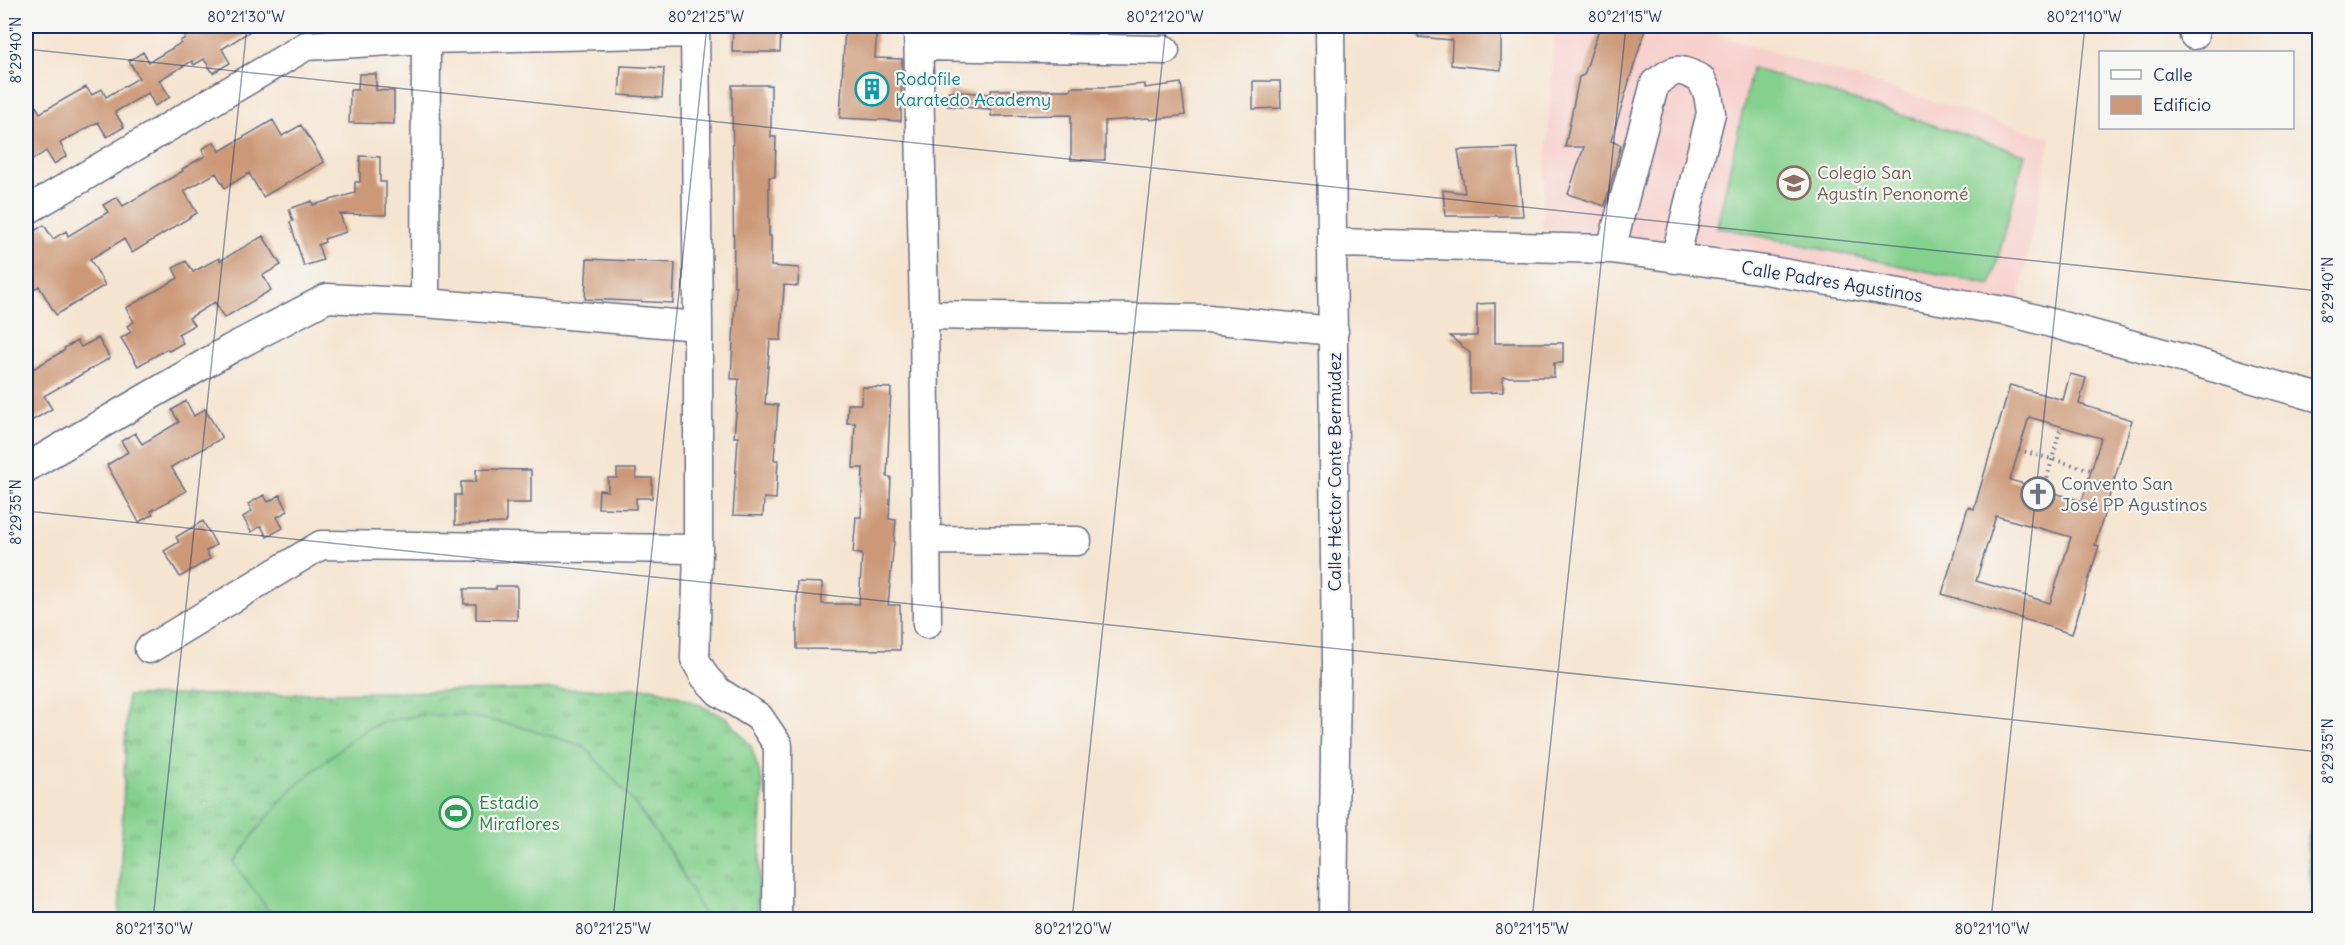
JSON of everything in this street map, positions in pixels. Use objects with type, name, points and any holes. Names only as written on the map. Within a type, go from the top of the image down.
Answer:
[{"type":"street","name":"Calle Héctor Conte Bermúdez","points":[[1330,26],[1334,243],[1336,667],[1333,920]]},
{"type":"street","points":[[26,211],[306,46],[695,29],[698,326],[698,549],[695,659],[705,677],[719,692],[759,717],[778,746],[777,920]]},
{"type":"street","points":[[927,624],[919,35],[1165,50]]},
{"type":"street","points":[[425,303],[426,39]]},
{"type":"street","points":[[1611,249],[1655,83],[1670,72],[1682,70],[1701,79],[1708,94],[1710,113],[1675,259]]},
{"type":"street","name":"Calle Padres Agustinos","points":[[1334,243],[1611,249],[1766,270],[2010,312],[2197,362],[2319,398]]},
{"type":"street","points":[[26,468],[230,349],[319,301],[335,297],[698,326]]},
{"type":"street","points":[[924,315],[1208,320],[1334,331]]},
{"type":"street","points":[[926,540],[1077,541]]},
{"type":"street","points":[[149,649],[321,544],[698,549]]},
{"type":"path","points":[[2044,490],[2061,426]]},
{"type":"path","points":[[2019,450],[2091,470]]},
{"type":"shaded area","name":"Colegio San Agustín Penonomé","points":[[1555,26],[1703,26],[1702,30],[2051,138],[2017,308],[1651,240],[1542,229]]},
{"type":"green space","points":[[1752,68],[2025,154],[1991,285],[1717,227]]},
{"type":"green space","points":[[652,688],[689,700],[727,718],[751,746],[763,784],[757,919],[119,920],[127,696]]},
{"type":"green space","name":"Estadio Miraflores","points":[[421,715],[466,716],[511,724],[584,746],[631,799],[673,856],[706,919],[275,919],[234,863],[259,827],[292,789],[353,738],[381,722]]},
{"type":"green space","points":[[2319,786],[2320,919],[2314,920],[2307,843]]},
{"type":"building","points":[[178,26],[258,26],[222,49],[230,63],[213,73],[204,59],[194,65],[192,61],[159,80],[170,97],[155,106],[148,93],[115,112],[124,127],[107,137],[98,122],[60,143],[67,156],[54,164],[46,151],[31,161],[26,152],[26,90],[40,113],[86,87],[92,95],[102,89],[106,97],[139,78],[129,61],[143,52],[149,62],[181,43],[180,41],[185,38]]},
{"type":"building","points":[[733,26],[781,26],[780,52],[732,52]]},
{"type":"building","name":"Rodofile Karatedo Academy","points":[[845,26],[877,26],[875,58],[902,59],[901,121],[840,118]]},
{"type":"building","points":[[1419,26],[1501,26],[1501,70],[1451,65],[1452,40],[1418,37]]},
{"type":"building","points":[[1600,26],[1646,26],[1611,141],[1621,145],[1605,206],[1568,194],[1584,147],[1565,147],[1579,77],[1584,75]]},
{"type":"building","points":[[621,66],[664,68],[662,98],[619,95]]},
{"type":"building","points":[[359,74],[376,74],[376,90],[394,91],[394,124],[349,123],[350,90],[358,90]]},
{"type":"building","points":[[1253,81],[1280,81],[1281,108],[1253,109]]},
{"type":"building","points":[[1181,83],[1185,115],[1150,120],[1149,118],[1105,121],[1105,160],[1071,160],[1071,115],[991,116],[991,109],[947,106],[948,91],[991,94],[991,90],[1071,90],[1071,87],[1145,84],[1145,88]]},
{"type":"building","points":[[732,85],[771,85],[771,137],[776,137],[775,177],[769,177],[771,266],[799,268],[798,286],[784,285],[781,340],[770,340],[765,404],[778,405],[774,460],[778,460],[776,499],[764,498],[763,516],[733,515],[738,437],[734,437],[739,379],[731,379],[736,286],[734,286]]},
{"type":"building","points":[[273,120],[282,136],[301,125],[324,162],[263,197],[249,173],[225,188],[216,173],[184,191],[197,213],[132,253],[124,239],[90,259],[105,285],[56,315],[39,286],[26,294],[26,236],[44,225],[53,239],[66,231],[68,236],[108,212],[103,205],[117,197],[123,206],[183,171],[182,169],[205,156],[202,149],[214,142],[220,151]]},
{"type":"building","points":[[1517,148],[1523,216],[1445,216],[1443,190],[1465,193],[1458,150]]},
{"type":"building","points":[[360,156],[380,157],[380,182],[386,182],[386,215],[340,214],[346,232],[324,239],[325,242],[318,245],[323,260],[304,266],[290,222],[293,221],[289,209],[312,201],[313,205],[355,193],[355,182],[360,182]]},
{"type":"building","points":[[263,236],[281,265],[263,275],[271,290],[224,318],[215,302],[189,318],[194,325],[178,334],[183,343],[169,351],[167,349],[138,366],[121,338],[131,332],[127,326],[134,322],[126,308],[178,278],[173,268],[186,261],[193,272],[219,258],[220,261]]},
{"type":"building","points":[[587,259],[675,263],[673,303],[585,299]]},
{"type":"building","points":[[1495,303],[1495,343],[1563,343],[1563,363],[1554,363],[1554,377],[1503,377],[1503,392],[1470,393],[1470,353],[1450,336],[1477,336],[1477,304]]},
{"type":"building","points":[[98,338],[110,358],[44,396],[52,409],[26,424],[26,373],[77,341],[81,347]]},
{"type":"building","points":[[2070,374],[2086,378],[2079,404],[2132,420],[2095,545],[2099,546],[2072,634],[1942,594],[1968,507],[1974,509],[2010,385],[2063,400]],"holes":[[[2029,417],[2101,438],[2082,501],[2010,480]],[[1996,516],[2071,537],[2050,603],[1976,581]]]},
{"type":"building","points":[[862,387],[891,388],[887,477],[891,477],[889,519],[896,520],[888,605],[900,605],[900,650],[797,649],[797,582],[822,583],[822,604],[859,604],[862,554],[853,553],[856,517],[861,517],[863,468],[853,468],[855,423],[847,423],[848,404],[861,404]]},
{"type":"building","points":[[186,401],[194,416],[205,409],[222,438],[171,467],[186,491],[151,511],[153,514],[139,522],[107,465],[128,452],[121,441],[135,433],[142,444],[179,422],[172,410]]},
{"type":"building","points":[[476,469],[531,470],[531,503],[506,503],[506,523],[455,525],[455,495],[461,495],[461,482],[476,482]]},
{"type":"building","points":[[617,469],[636,469],[636,478],[652,478],[652,498],[636,498],[636,509],[598,508],[599,490],[608,491],[608,478],[617,478]]},
{"type":"building","points":[[264,495],[268,502],[280,495],[288,511],[277,517],[283,528],[267,537],[261,526],[251,532],[243,517],[252,511],[248,504]]},
{"type":"building","points":[[203,521],[216,545],[206,551],[210,559],[180,577],[164,551],[179,542],[176,537]]},
{"type":"building","points":[[496,586],[517,586],[517,620],[476,619],[476,604],[464,604],[464,589],[496,589]]},
{"type":"place","name":"Rodofile Karatedo Academy","points":[[872,89]]},
{"type":"place","name":"Colegio San Agustín Penonomé","points":[[1794,183]]},
{"type":"place","name":"Convento San José PP Agustinos","points":[[2038,494]]},
{"type":"place","name":"Estadio Miraflores","points":[[456,813]]}]
